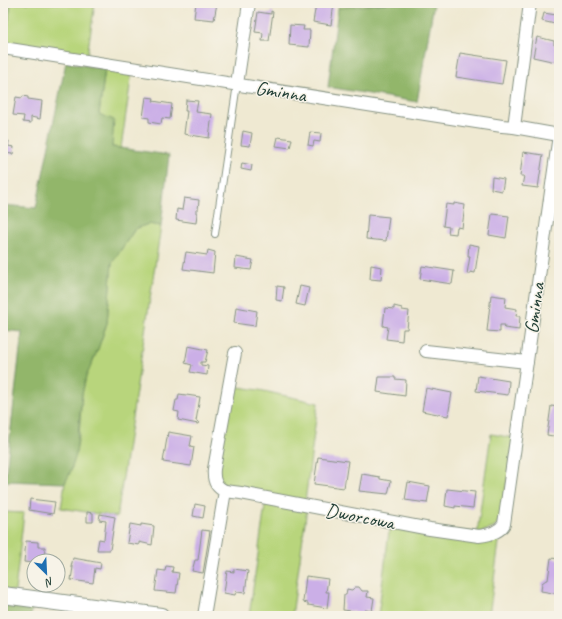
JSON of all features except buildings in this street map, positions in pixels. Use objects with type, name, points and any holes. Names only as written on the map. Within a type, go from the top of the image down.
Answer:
[{"type":"street","points":[[237,84],[249,3]]},
{"type":"street","points":[[514,127],[530,3]]},
{"type":"street","name":"Gminna","points":[[3,48],[559,135],[504,524],[501,529],[495,532]]},
{"type":"street","name":"Gminna","points":[[426,351],[527,362]]},
{"type":"street","points":[[204,616],[225,491],[220,489],[215,483],[213,477],[235,353]]},
{"type":"street","name":"Dworcowa","points":[[225,491],[430,529],[479,536],[486,536],[495,532]]},
{"type":"street","points":[[3,595],[91,612],[161,616]]},
{"type":"lane","points":[[215,234],[237,84]]},
{"type":"green space","points":[[3,3],[11,3],[5,46],[3,45]]},
{"type":"green space","points":[[11,3],[95,3],[87,56],[5,46]]},
{"type":"green space","points":[[339,3],[388,3],[338,8]]},
{"type":"green space","points":[[388,3],[434,3],[417,102],[328,87],[338,8]]},
{"type":"green space","points":[[66,62],[105,69],[99,114],[114,120],[112,147],[169,155],[161,226],[148,224],[135,229],[112,263],[107,323],[86,377],[82,394],[76,455],[65,483],[5,481],[22,332],[3,330],[3,205],[36,208]]},
{"type":"green space","points":[[105,69],[132,72],[121,148],[112,147],[99,115]]},
{"type":"green space","points":[[148,224],[161,226],[117,517],[61,508],[65,483],[73,464],[79,436],[82,394],[86,377],[107,323],[112,263],[135,229]]},
{"type":"green space","points":[[232,386],[259,390],[318,403],[305,502],[235,489],[220,482],[217,469]]},
{"type":"green space","points":[[491,434],[514,438],[501,518],[494,528],[477,533]]},
{"type":"green space","points":[[266,499],[307,508],[292,616],[249,616]]},
{"type":"green space","points":[[3,512],[24,513],[15,591],[3,590]]},
{"type":"green space","points":[[390,524],[500,535],[489,616],[378,616]]},
{"type":"green space","points":[[3,599],[33,603],[31,616],[3,616]]}]
